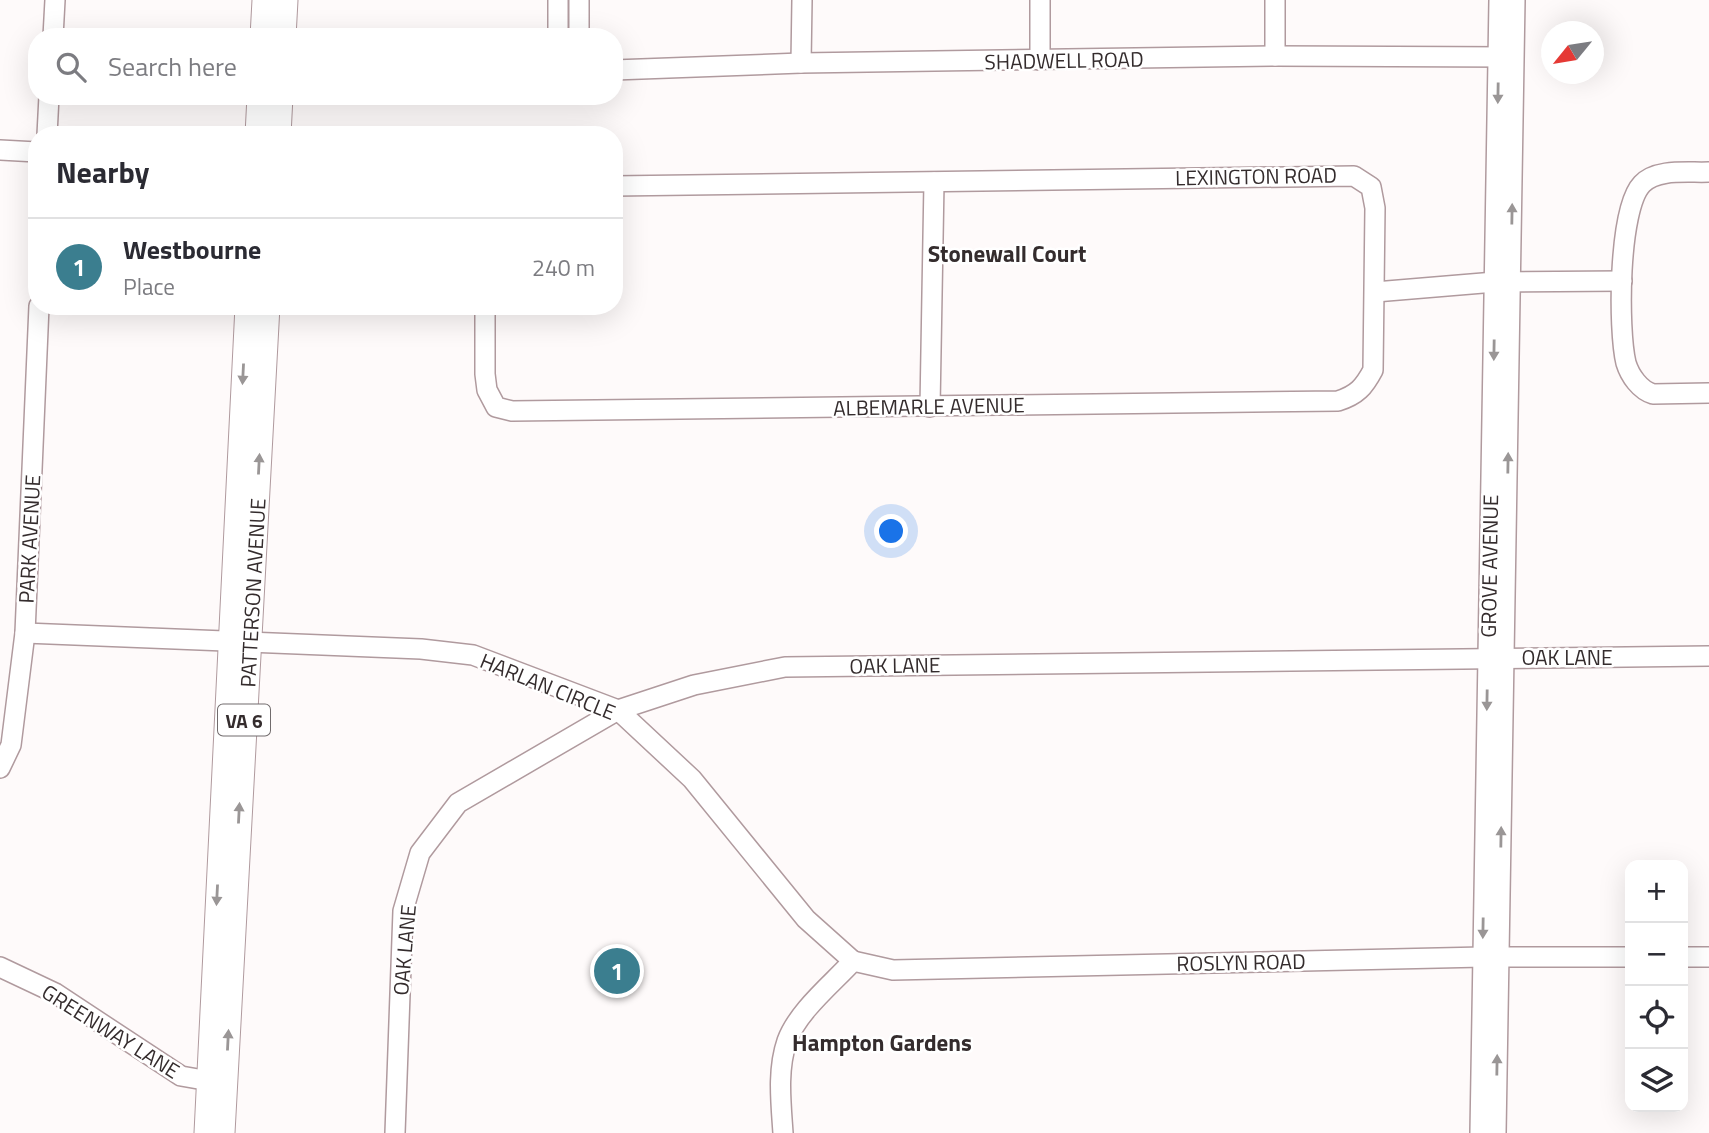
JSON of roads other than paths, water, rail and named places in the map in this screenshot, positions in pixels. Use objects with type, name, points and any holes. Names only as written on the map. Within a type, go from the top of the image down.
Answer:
[{"type":"main road","points":[[262,28],[264,0]]},
{"type":"main road","points":[[284,28],[286,0]]},
{"type":"main road","points":[[257,126],[259,105]]},
{"type":"main road","points":[[279,126],[281,105]]},
{"type":"main road","name":"PATTERSON AVENUE","points":[[223,1133],[217,1083],[238,644],[247,315]]},
{"type":"main road","name":"PATTERSON AVENUE","points":[[238,644],[267,315]]},
{"type":"main road","name":"PATTERSON AVENUE","points":[[206,1133],[217,1083]]},
{"type":"street","points":[[53,28],[55,0]]},
{"type":"street","points":[[558,0],[558,28]]},
{"type":"street","points":[[579,0],[579,28]]},
{"type":"street","points":[[802,0],[802,63]]},
{"type":"street","points":[[1040,0],[1040,60]]},
{"type":"street","points":[[1275,0],[1275,56]]},
{"type":"street","name":"GROVE AVENUE","points":[[1496,1133],[1491,957],[1506,57],[1499,0]]},
{"type":"street","name":"GROVE AVENUE","points":[[1506,57],[1515,0]]},
{"type":"street","name":"SHADWELL ROAD","points":[[623,70],[802,63],[1275,56],[1506,57]]},
{"type":"street","points":[[48,126],[49,105]]},
{"type":"street","points":[[0,150],[28,152]]},
{"type":"street","points":[[1709,172],[1669,173],[1652,177],[1642,184],[1627,217],[1622,281],[1626,362],[1631,375],[1646,392],[1653,394],[1709,393]]},
{"type":"street","name":"LEXINGTON ROAD","points":[[623,186],[1354,176],[1371,187],[1374,196],[1375,292]]},
{"type":"street","points":[[930,407],[934,182]]},
{"type":"street","points":[[1375,292],[1503,282],[1622,281]]},
{"type":"street","name":"ALBEMARLE AVENUE","points":[[485,315],[487,390],[496,407],[503,410],[1338,401],[1352,397],[1364,386],[1373,370],[1375,292]]},
{"type":"street","name":"PARK AVENUE","points":[[0,768],[11,745],[25,633],[39,315]]},
{"type":"street","name":"HARLAN CIRCLE","points":[[25,633],[238,644],[421,649],[473,655],[618,710],[692,779],[806,919],[853,961]]},
{"type":"street","name":"OAK LANE","points":[[395,1133],[404,911],[420,853],[458,803],[618,710],[694,685],[785,667],[1709,656]]},
{"type":"street","name":"GROVE AVENUE","points":[[1480,1133],[1491,957]]},
{"type":"street","name":"ROSLYN ROAD","points":[[853,961],[893,970],[1491,957],[1625,957]]},
{"type":"street","points":[[1688,957],[1709,957]]},
{"type":"street","points":[[783,1133],[780,1086],[787,1041],[798,1021],[853,961]]},
{"type":"street","name":"GREENWAY LANE","points":[[0,967],[55,993],[181,1076],[217,1083]]},
{"type":"place","name":"Westbourne","points":[[617,971]]},
{"type":"district","name":"Stonewall Court","points":[[1007,253]]},
{"type":"district","name":"Hampton Gardens","points":[[882,1042]]}]
